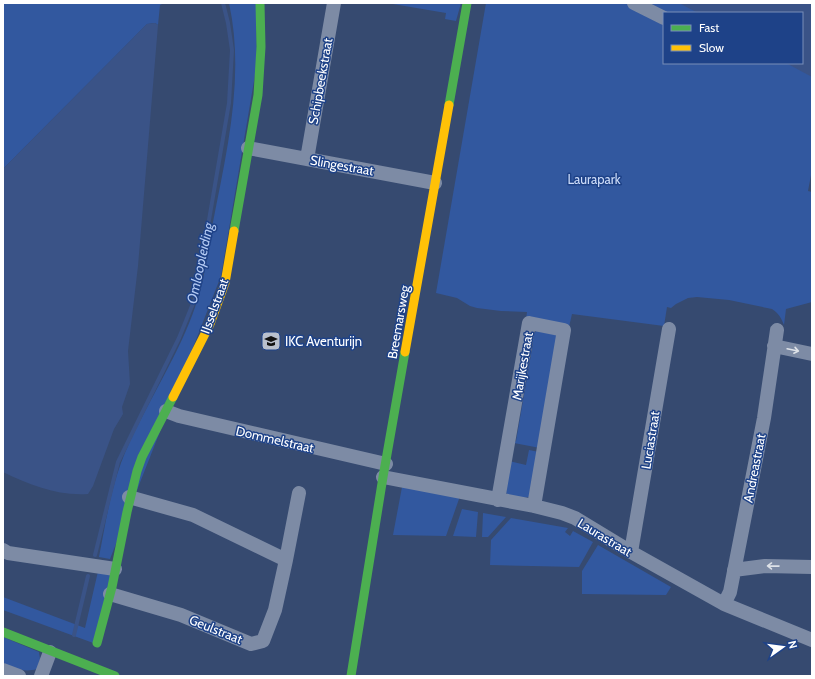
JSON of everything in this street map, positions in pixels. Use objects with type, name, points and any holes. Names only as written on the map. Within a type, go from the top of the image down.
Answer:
[{"type":"street","name":"IJsselstraat","points":[[97,643],[116,569],[130,497],[142,457],[210,324],[225,283],[258,95],[261,47],[260,3]]},
{"type":"street","name":"Schipbeekstraat","points":[[307,159],[334,3]]},
{"type":"street","name":"Breemarsweg","points":[[351,676],[385,471],[467,3]]},
{"type":"street","points":[[634,3],[663,18]]},
{"type":"street","name":"Slingestraat","points":[[248,148],[435,183]]},
{"type":"street","name":"Marijkestraat","points":[[498,500],[529,324],[564,330],[534,506]]},
{"type":"street","name":"Luciastraat","points":[[631,552],[668,329]]},
{"type":"street","name":"Andreastraat","points":[[724,604],[730,592],[764,418],[777,330]]},
{"type":"street","points":[[774,346],[812,354]]},
{"type":"street","name":"Dommelstraat","points":[[166,411],[179,416],[385,471]]},
{"type":"street","name":"Laurastraat","points":[[385,471],[498,500],[534,506],[575,518],[631,552],[724,604],[812,640]]},
{"type":"street","name":"Geulstraat","points":[[110,594],[181,615],[251,644],[263,641],[274,610],[286,560],[299,493]]},
{"type":"street","points":[[130,497],[151,502],[193,516],[286,560]]},
{"type":"street","points":[[3,550],[8,553],[116,569]]},
{"type":"street","points":[[734,570],[765,566],[812,567]]},
{"type":"street","points":[[3,632],[50,652],[90,665],[115,676]]},
{"type":"street","name":"Breemarsweg","points":[[346,676],[355,646]]},
{"type":"street","points":[[41,676],[50,652]]},
{"type":"street","points":[[3,670],[19,676]]},
{"type":"green space","points":[[3,3],[164,3],[160,5],[158,25],[155,23],[147,24],[3,169]]},
{"type":"green space","points":[[229,3],[256,3],[257,63],[221,276],[110,559],[99,557],[111,498],[121,463],[138,425],[177,351],[197,302],[203,279],[224,168],[235,85],[233,30]]},
{"type":"green space","points":[[387,3],[461,3],[456,21],[445,19],[446,13]]},
{"type":"green space","name":"Laurapark","points":[[486,3],[812,3],[812,170],[808,191],[812,192],[812,302],[786,309],[784,325],[776,312],[772,309],[729,300],[697,297],[688,298],[671,308],[667,307],[664,326],[572,314],[569,327],[526,320],[527,312],[477,308],[470,306],[457,298],[436,293]]},
{"type":"green space","points":[[536,331],[551,332],[557,336],[540,448],[514,443],[516,441],[533,343],[530,339]]},
{"type":"green space","points":[[529,450],[539,452],[529,497],[520,498],[510,496],[506,493],[509,461],[526,465]]},
{"type":"green space","points":[[402,487],[459,497],[446,536],[393,535]]},
{"type":"green space","points":[[462,509],[478,512],[476,537],[453,536]]},
{"type":"green space","points":[[483,513],[506,517],[488,537],[482,537]]},
{"type":"green space","points":[[511,518],[568,528],[565,532],[570,536],[573,531],[593,542],[579,567],[490,565],[491,540]]},
{"type":"green space","points":[[598,545],[671,587],[666,595],[582,594],[582,571]]},
{"type":"green space","points":[[99,567],[114,570],[96,644],[3,610],[3,597],[85,628]]},
{"type":"green space","points":[[3,637],[39,652],[40,659],[37,669],[23,670],[3,663]]},
{"type":"shaded area","points":[[679,3],[812,3],[812,77],[788,64],[803,64],[803,12],[696,12]]},
{"type":"shaded area","points":[[155,23],[158,25],[138,266],[128,351],[130,384],[122,407],[123,414],[114,429],[93,486],[88,494],[65,493],[44,489],[3,472],[3,169],[147,24]]},
{"type":"waterway","name":"Omloopleiding","points":[[95,555],[118,462],[179,338],[196,296],[229,103],[232,50],[223,3]]},
{"type":"waterway","name":"Omloopleiding","points":[[74,635],[88,576]]},
{"type":"traffic: fast","points":[[234,231],[258,95],[261,47],[260,3]]},
{"type":"traffic: fast","points":[[449,105],[467,3]]},
{"type":"traffic: fast","points":[[351,676],[405,352]]},
{"type":"traffic: fast","points":[[97,643],[112,587],[137,471],[142,457],[173,397]]},
{"type":"traffic: fast","points":[[3,632],[115,676]]},
{"type":"traffic: slow","points":[[405,352],[449,105]]},
{"type":"traffic: slow","points":[[173,397],[210,324],[225,283],[234,231]]},
{"type":"place","name":"IKC Aventurijn","points":[[271,341]]}]
